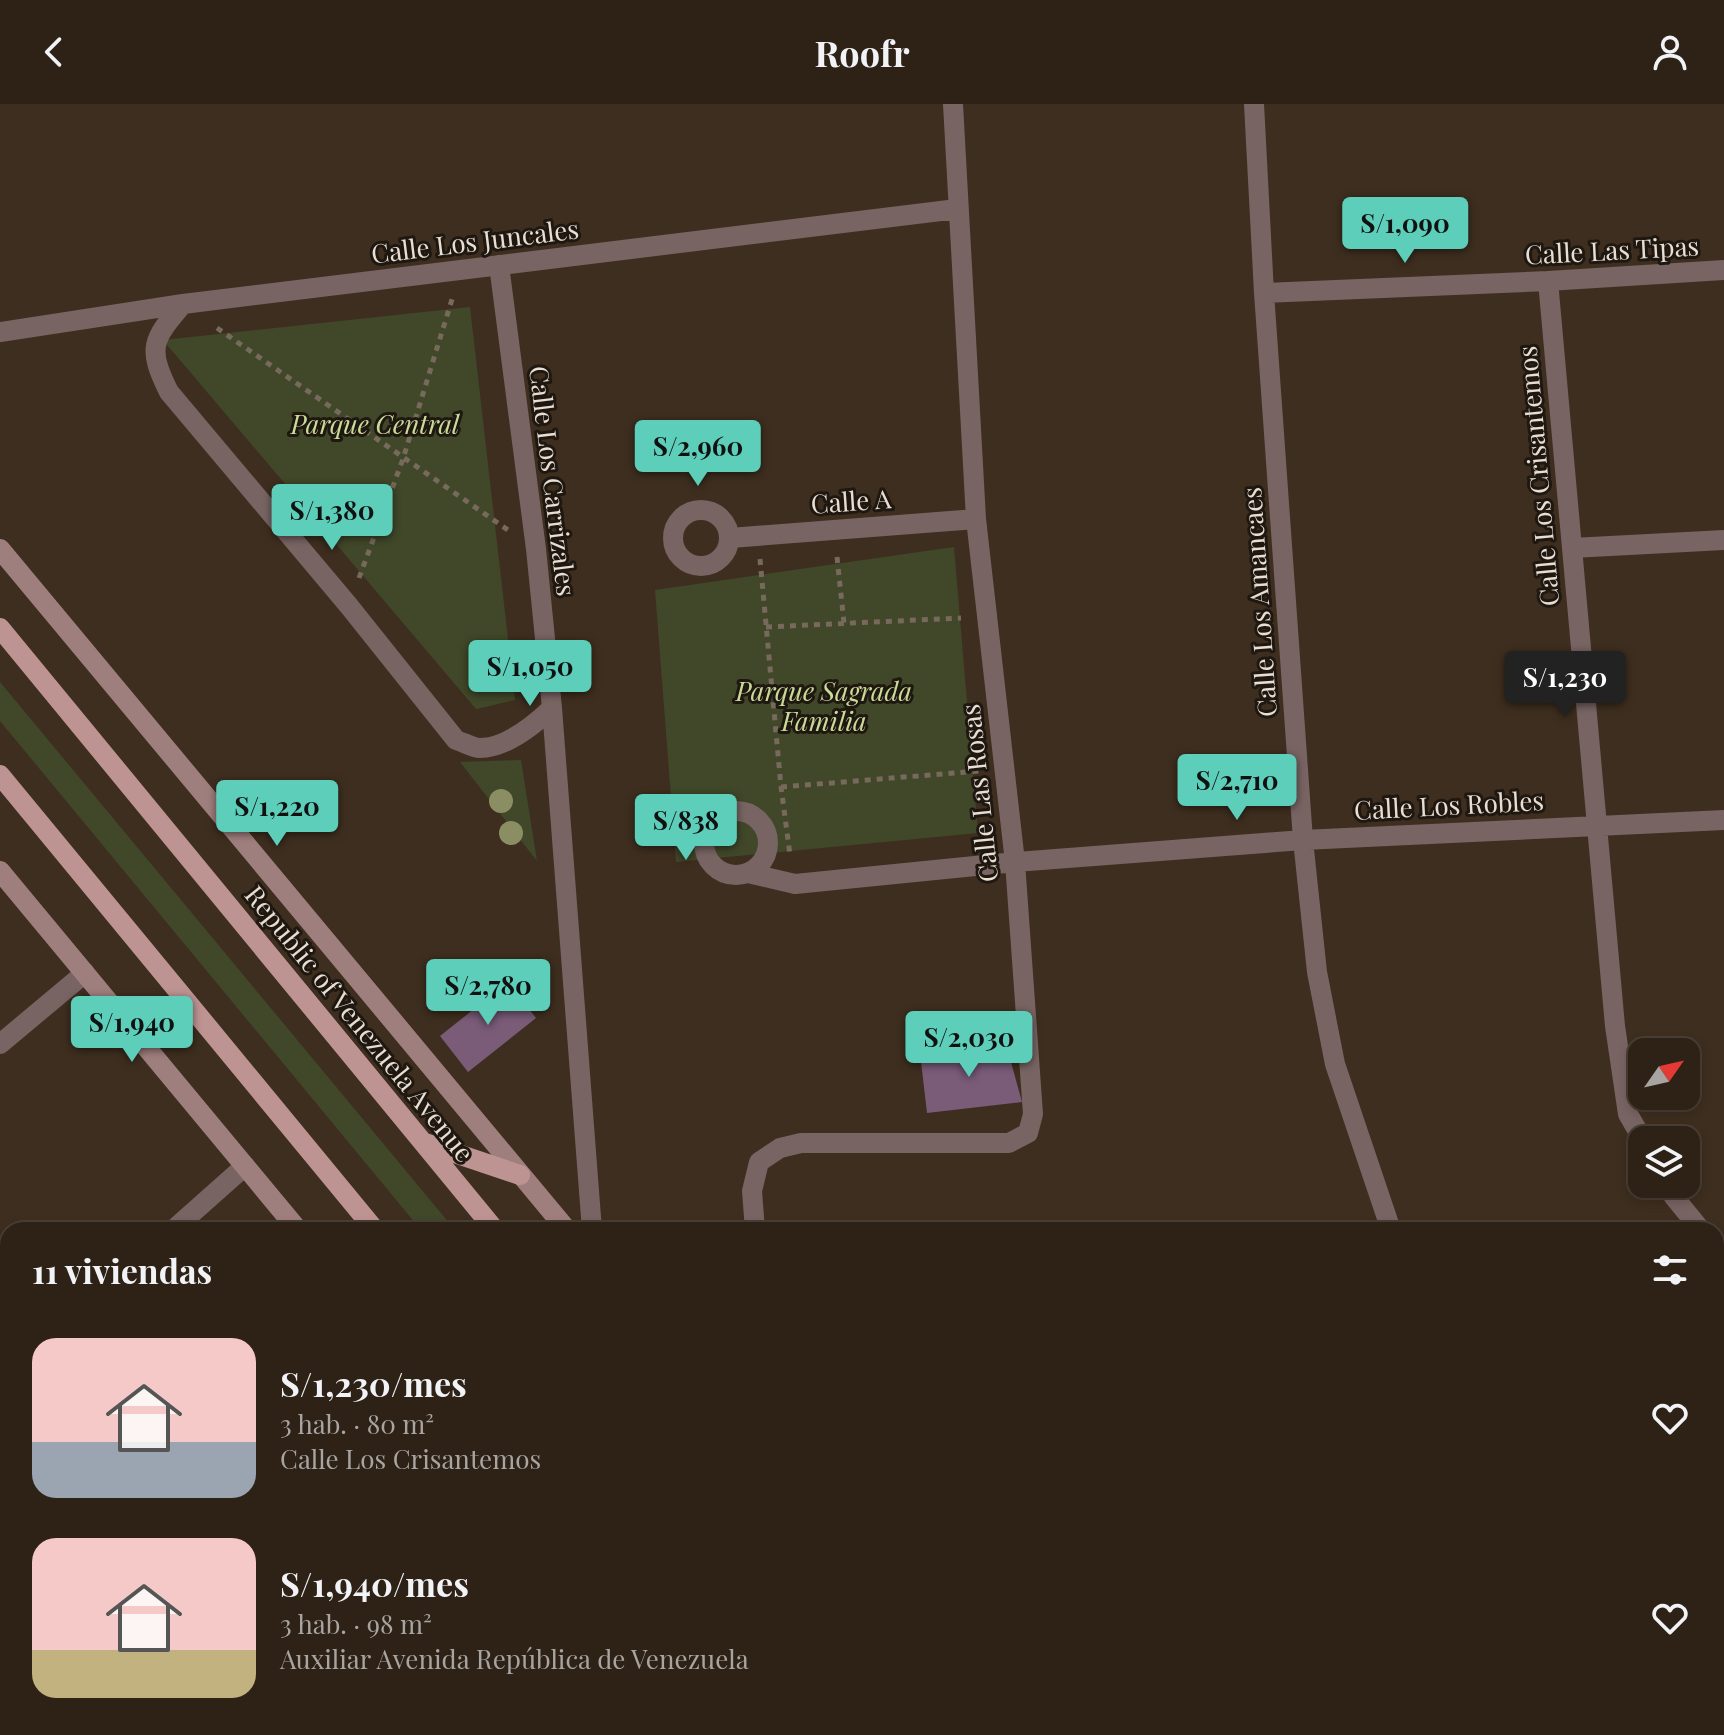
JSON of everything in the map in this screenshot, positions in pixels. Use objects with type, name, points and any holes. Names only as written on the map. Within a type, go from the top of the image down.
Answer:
[{"type":"main road","points":[[0,549],[560,1222]]},
{"type":"main road","name":"Republic of Venezuela Avenue","points":[[0,628],[488,1222]]},
{"type":"main road","points":[[0,775],[368,1222]]},
{"type":"main road","points":[[0,871],[291,1222]]},
{"type":"main road","points":[[424,1143],[520,1175]]},
{"type":"street","name":"Calle Las Rosas","points":[[754,1222],[752,1191],[759,1162],[780,1148],[801,1143],[1009,1143],[1028,1133],[1033,1114],[1015,862],[976,519],[953,104]]},
{"type":"street","name":"Calle Los Amancaes","points":[[1254,104],[1264,293],[1303,840],[1317,972],[1335,1064],[1388,1222]]},
{"type":"street","name":"Calle Los Juncales","points":[[0,332],[183,304],[957,209]]},
{"type":"street","name":"Calle Los Carrizales","points":[[499,265],[536,549],[552,708],[591,1222]]},
{"type":"street","name":"Calle Las Tipas","points":[[1264,293],[1724,270]]},
{"type":"street","name":"Calle Los Crisantemos","points":[[1548,281],[1615,1026],[1628,1114],[1635,1126]]},
{"type":"street","points":[[183,304],[164,327],[155,345],[156,366],[169,392],[349,606],[456,740],[479,748],[510,740],[534,725],[552,708]]},
{"type":"street","name":"Calle A","points":[[730,538],[976,519]]},
{"type":"street","points":[[1572,548],[1724,540]]},
{"type":"street","name":"Calle Los Robles","points":[[748,873],[795,884],[1015,862],[1303,840],[1724,820]]},
{"type":"street","points":[[0,1044],[85,973]]},
{"type":"street","points":[[182,1222],[245,1166]]},
{"type":"street","points":[[1675,1198],[1694,1222]]},
{"type":"path","points":[[349,606],[403,459],[460,271]]},
{"type":"path","points":[[183,304],[536,549]]},
{"type":"path","points":[[834,530],[844,623]]},
{"type":"path","points":[[758,535],[781,787],[795,884]]},
{"type":"path","points":[[766,627],[987,616]]},
{"type":"path","points":[[781,787],[1004,769]]},
{"type":"green space","name":"Parque Central","points":[[470,307],[515,700],[476,709],[163,340]]},
{"type":"green space","name":"Parque Sagrada Familia","points":[[954,547],[978,833],[676,862],[655,590]]},
{"type":"green space","points":[[0,682],[448,1222],[414,1222],[0,721]]},
{"type":"green space","points":[[521,760],[537,861],[460,762]]},
{"type":"building","points":[[508,982],[536,1018],[468,1072],[440,1036]]},
{"type":"building","points":[[1006,1044],[1022,1102],[927,1113],[920,1053]]}]
